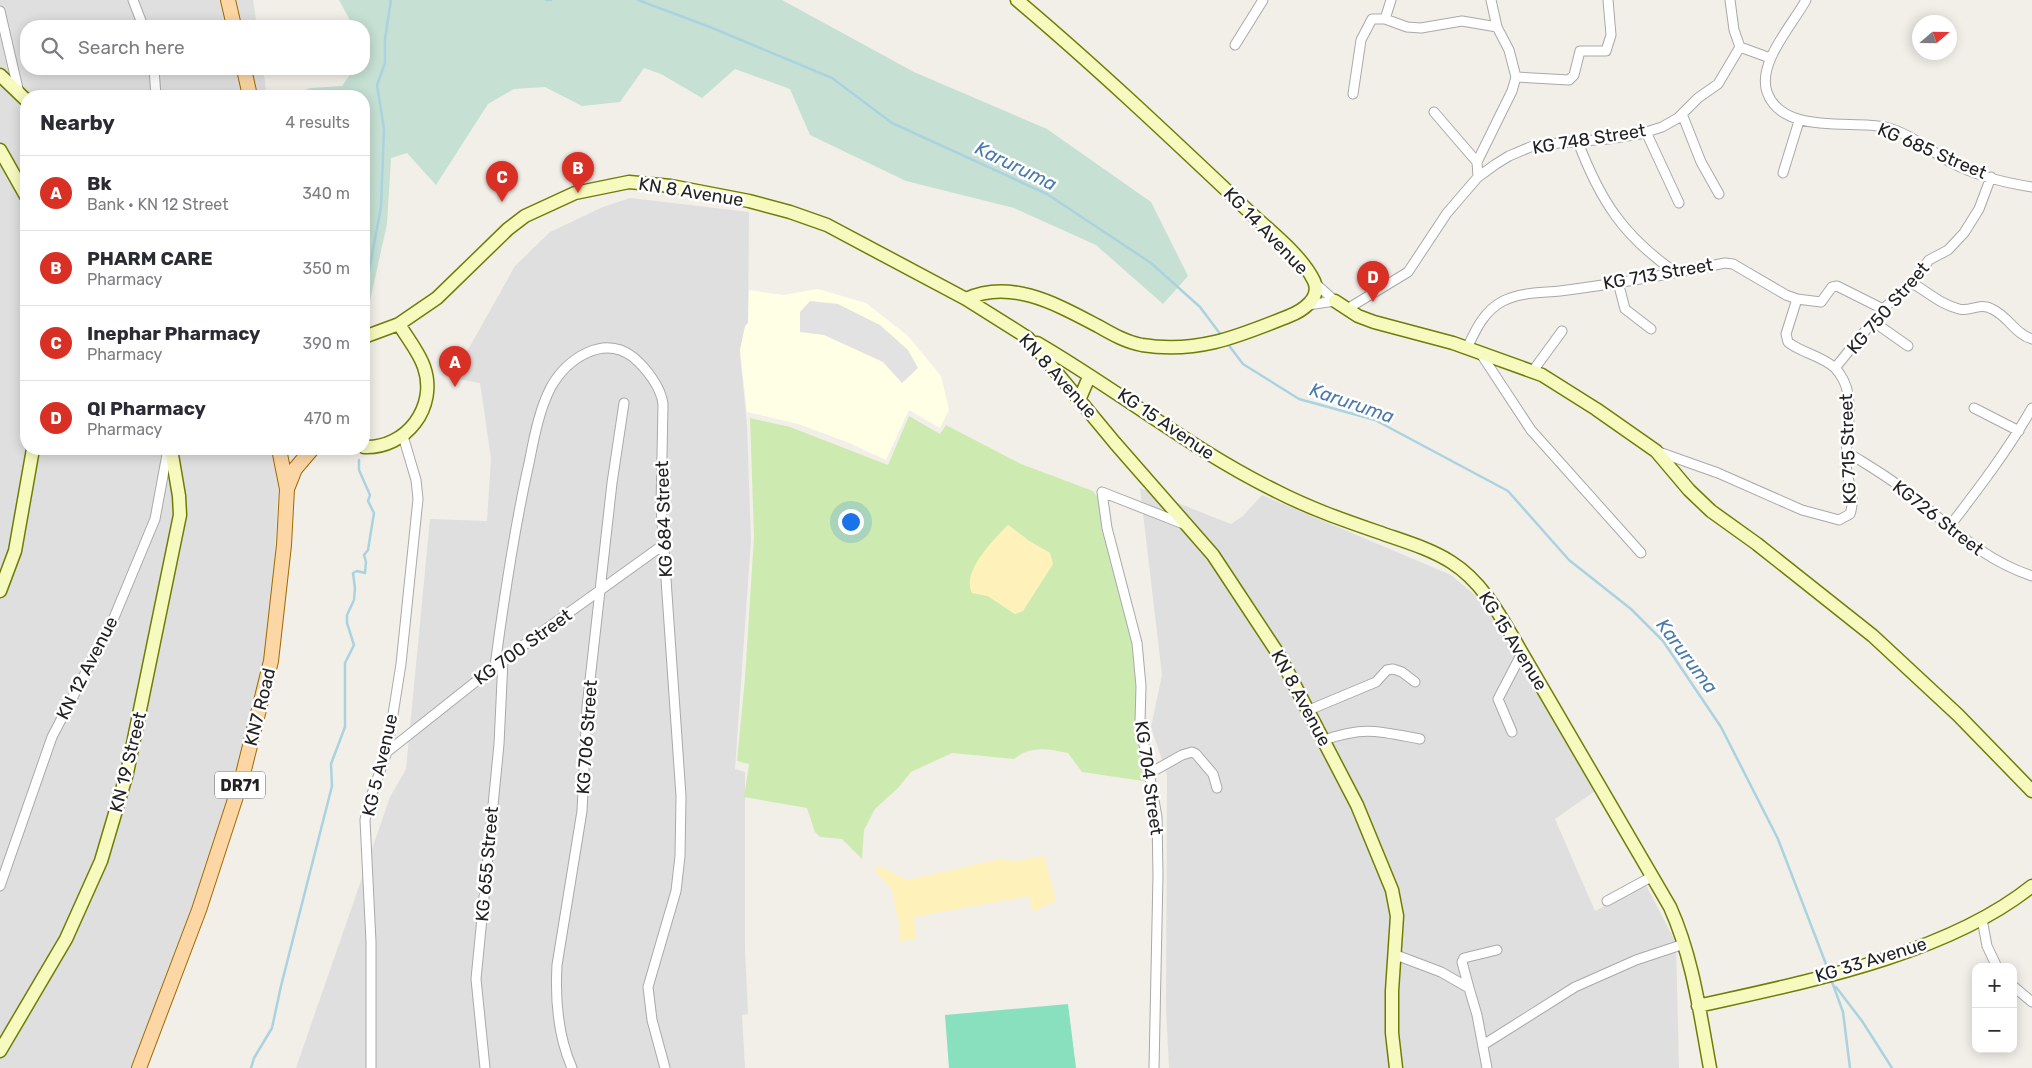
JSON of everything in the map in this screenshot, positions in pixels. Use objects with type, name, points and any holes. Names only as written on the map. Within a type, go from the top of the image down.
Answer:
[{"type":"main road","points":[[228,0],[233,20]]},
{"type":"main road","name":"KG 14 Avenue","points":[[1017,0],[1216,180],[1297,257],[1315,283],[1313,299],[1308,305]]},
{"type":"main road","points":[[0,75],[20,94]]},
{"type":"main road","points":[[245,75],[249,90]]},
{"type":"main road","points":[[0,150],[20,185]]},
{"type":"main road","name":"KN 8 Avenue","points":[[370,336],[399,324],[436,298],[508,229],[525,216],[575,193],[629,182],[681,188],[790,212],[827,225],[966,299],[1028,338],[1080,398],[1115,443],[1214,555],[1251,609],[1279,655],[1357,805],[1392,890],[1397,916],[1396,955],[1392,991],[1392,1033],[1396,1068]]},
{"type":"main road","points":[[966,299],[983,292],[993,291],[1027,294],[1132,342],[1169,348],[1213,344],[1267,326],[1308,305]]},
{"type":"main road","points":[[1335,301],[1358,316],[1374,322],[1467,348],[1542,375],[1596,409],[1656,451],[1689,490],[1711,511],[1779,561],[1811,589],[1872,636],[1958,715],[2032,791]]},
{"type":"main road","points":[[370,447],[381,446],[403,436],[414,426],[423,410],[427,391],[424,365],[399,324]]},
{"type":"main road","name":"KG 15 Avenue","points":[[1028,338],[1076,366],[1228,465],[1275,491],[1317,510],[1425,549],[1453,563],[1482,590],[1496,609],[1670,907],[1684,944],[1710,1068]]},
{"type":"main road","points":[[1057,372],[1076,366]]},
{"type":"main road","points":[[1067,384],[1076,378],[1092,377]]},
{"type":"main road","points":[[1080,398],[1092,377]]},
{"type":"main road","points":[[0,591],[15,551],[33,455]]},
{"type":"main road","name":"KN 19 Street","points":[[0,1051],[66,939],[95,876],[127,773],[180,515],[179,496],[171,455]]},
{"type":"main road","name":"KN7 Road","points":[[139,1068],[199,910],[242,778],[271,660],[284,545],[287,489],[281,455]]},
{"type":"main road","points":[[287,489],[295,469],[307,455]]},
{"type":"main road","name":"KG 33 Avenue","points":[[1698,1006],[1869,964],[1933,942],[1982,919],[2032,886]]},
{"type":"street","points":[[133,0],[141,20]]},
{"type":"street","points":[[1235,45],[1263,0]]},
{"type":"street","points":[[1385,19],[1391,0]]},
{"type":"street","points":[[1478,177],[1477,162],[1512,91],[1516,77],[1509,50],[1498,27],[1491,0]]},
{"type":"street","points":[[1516,77],[1569,80],[1573,78],[1580,51],[1606,51],[1611,35],[1608,0]]},
{"type":"street","points":[[1730,0],[1734,30],[1740,47],[1770,58]]},
{"type":"street","points":[[1783,173],[1800,121],[1782,110],[1768,94],[1765,79],[1770,58],[1806,0]]},
{"type":"street","points":[[0,11],[21,90]]},
{"type":"street","points":[[1353,94],[1361,40],[1364,30],[1372,19],[1385,19],[1407,27],[1420,28],[1462,21],[1498,27]]},
{"type":"street","name":"KG 748 Street","points":[[1347,309],[1408,272],[1436,228],[1478,177],[1509,156],[1535,145],[1578,142],[1646,132],[1662,127],[1682,114],[1698,98],[1718,84],[1740,47]]},
{"type":"street","points":[[154,75],[156,90]]},
{"type":"street","points":[[1434,112],[1477,162]]},
{"type":"street","points":[[1682,114],[1701,162],[1719,194]]},
{"type":"street","name":"KG 685 Street","points":[[1800,121],[1868,124],[1887,128],[1920,143],[1953,164],[1991,177],[2032,187]]},
{"type":"street","points":[[1646,132],[1679,203]]},
{"type":"street","points":[[1578,142],[1594,178],[1622,227],[1643,248],[1675,272]]},
{"type":"street","name":"KG 750 Street","points":[[1835,368],[1874,322],[1883,308],[1912,283],[1928,260],[1948,250],[1971,225],[1991,177]]},
{"type":"street","name":"KG 713 Street","points":[[1467,348],[1478,324],[1486,314],[1505,300],[1522,295],[1618,282],[1729,262],[1797,299],[1821,302],[1832,287],[1837,286],[1883,308]]},
{"type":"street","points":[[1618,282],[1625,309],[1651,329]]},
{"type":"street","points":[[1315,283],[1335,301]]},
{"type":"street","points":[[1912,283],[1938,302],[1960,309],[1981,305],[1994,309],[2018,331],[2032,339]]},
{"type":"street","name":"KG 715 Street","points":[[1656,451],[1718,473],[1802,510],[1839,520],[1850,514],[1853,506],[1852,485],[1846,463],[1848,395],[1844,380],[1835,368],[1818,356],[1788,342],[1787,329],[1797,299]]},
{"type":"street","points":[[1308,305],[1335,301]]},
{"type":"street","points":[[1874,322],[1908,346]]},
{"type":"street","points":[[1532,372],[1562,331]]},
{"type":"street","name":"KG 684 Street","points":[[495,666],[520,502],[537,426],[547,395],[563,371],[588,351],[605,348],[627,353],[644,368],[662,394],[664,404],[661,507],[681,796],[680,856],[676,891],[648,987],[652,1020],[663,1067]]},
{"type":"street","points":[[1481,354],[1531,430],[1641,554]]},
{"type":"street","name":"KG 706 Street","points":[[572,1068],[564,1048],[560,1023],[556,990],[557,965],[582,812],[586,707],[602,590],[612,483],[624,403]]},
{"type":"street","points":[[1974,408],[2019,431]]},
{"type":"street","points":[[1949,527],[1995,468],[2004,450],[2019,431],[2032,408]]},
{"type":"street","name":"KG 5 Avenue","points":[[371,1068],[371,942],[365,820],[369,802],[387,752],[401,664],[418,499],[416,480],[403,436]]},
{"type":"street","name":"KG726 Street","points":[[1847,452],[1898,485],[1992,560],[2032,576]]},
{"type":"street","name":"KN 12 Avenue","points":[[0,886],[52,737],[113,620],[155,519],[169,455]]},
{"type":"street","name":"KG 704 Street","points":[[1154,1068],[1158,875],[1157,817],[1140,722],[1141,686],[1137,643],[1107,528],[1102,492],[1188,526]]},
{"type":"street","name":"KG 700 Street","points":[[387,752],[503,660],[663,545]]},
{"type":"street","points":[[1512,732],[1498,698],[1522,653]]},
{"type":"street","name":"KG 655 Street","points":[[485,1068],[476,979],[499,744],[503,660]]},
{"type":"street","points":[[1309,710],[1376,682],[1387,670],[1393,669],[1402,672],[1415,682]]},
{"type":"street","points":[[1324,740],[1349,732],[1363,730],[1394,733],[1420,739]]},
{"type":"street","points":[[1150,772],[1182,755],[1192,752],[1196,754],[1213,774],[1217,788]]},
{"type":"street","points":[[1607,901],[1653,876]]},
{"type":"street","points":[[1982,919],[1987,946],[1995,963]]},
{"type":"street","points":[[1483,1045],[1575,987],[1643,957],[1684,944]]},
{"type":"street","points":[[1487,1068],[1462,962],[1464,958],[1497,950]]},
{"type":"street","points":[[1396,955],[1441,972],[1469,988]]},
{"type":"street","points":[[2017,989],[2032,1002]]},
{"type":"shaded area","points":[[0,0],[253,0],[256,20],[20,20],[20,75],[264,75],[266,90],[20,90],[20,455],[281,455],[265,716],[133,1068],[0,1068]]},
{"type":"shaded area","points":[[339,0],[782,0],[914,72],[1047,129],[1151,202],[1188,276],[1163,304],[1096,245],[1014,208],[906,181],[810,135],[790,89],[735,69],[702,98],[661,74],[644,68],[620,102],[582,106],[545,87],[514,89],[488,104],[436,185],[407,153],[391,158],[387,224],[370,301],[370,90],[306,90],[342,86],[350,75],[370,75],[370,20],[350,20]]},
{"type":"shaded area","points":[[630,198],[749,212],[748,328],[740,355],[747,425],[751,540],[735,769],[745,772],[745,949],[748,1014],[742,1015],[745,1068],[296,1068],[390,797],[406,769],[430,519],[487,521],[491,458],[480,383],[452,378],[515,266],[550,232],[603,207]]},
{"type":"shaded area","points":[[818,289],[866,303],[908,336],[941,376],[949,410],[940,428],[909,410],[886,460],[847,442],[798,424],[747,412],[740,350],[745,326],[748,323],[749,290],[783,295]]},
{"type":"shaded area","points":[[810,301],[838,304],[880,325],[908,350],[918,368],[902,383],[883,362],[824,335],[800,332],[800,312]]},
{"type":"shaded area","points":[[1140,488],[1231,524],[1243,516],[1262,495],[1451,575],[1476,596],[1503,635],[1595,791],[1555,819],[1595,911],[1646,885],[1676,943],[1679,1068],[1169,1068],[1166,1008],[1167,775],[1151,727],[1162,675]]},
{"type":"green space","points":[[909,416],[940,434],[946,425],[1021,464],[1093,491],[1097,496],[1115,559],[1139,631],[1150,782],[1082,772],[1068,753],[1054,750],[1034,750],[1014,759],[952,753],[911,772],[898,788],[875,809],[864,830],[862,859],[842,839],[820,837],[815,832],[807,808],[744,797],[749,764],[737,761],[745,678],[754,537],[750,418],[790,427],[888,465]],"holes":[[[1008,525],[1029,541],[1050,553],[1015,614],[988,596]]]},
{"type":"green space","points":[[1068,1004],[1076,1068],[949,1068],[945,1015]]},
{"type":"sand","points":[[1008,525],[1029,541],[1050,553],[1053,564],[1023,611],[1015,614],[988,596],[972,593],[970,585],[971,575],[981,556]]},
{"type":"sand","points":[[1044,856],[1056,900],[1033,912],[1029,896],[914,917],[916,939],[899,941],[900,929],[892,890],[873,868],[882,868],[907,880],[1000,859],[1014,861]]},
{"type":"waterway","points":[[370,265],[381,207],[384,129],[377,85],[385,63],[385,39],[391,0]]},
{"type":"waterway","name":"Karuruma","points":[[546,0],[551,0]]},
{"type":"waterway","name":"Karuruma","points":[[638,0],[710,27],[832,78],[892,123],[1047,194],[1151,263],[1200,307],[1221,335]]},
{"type":"waterway","name":"Karuruma","points":[[1227,343],[1243,364],[1299,399],[1375,420],[1508,491],[1569,560],[1631,609],[1663,641],[1721,727],[1778,839],[1829,972]]},
{"type":"waterway","points":[[251,1068],[254,1058],[272,1028],[332,786],[331,764],[345,727],[345,663],[354,645],[347,623],[347,615],[354,600],[353,573],[357,571],[365,573],[366,562],[364,555],[368,550],[374,513],[368,501],[370,495],[359,470],[359,460]]},
{"type":"waterway","name":"Karuruma","points":[[1831,979],[1843,1012],[1850,1068]]},
{"type":"waterway","points":[[1836,987],[1862,1021],[1892,1068]]},
{"type":"place","name":"PHARM CARE","points":[[578,193]]},
{"type":"place","name":"Inephar Pharmacy","points":[[502,202]]},
{"type":"place","name":"Ql Pharmacy","points":[[1373,302]]},
{"type":"place","name":"Bk","points":[[455,387]]}]
